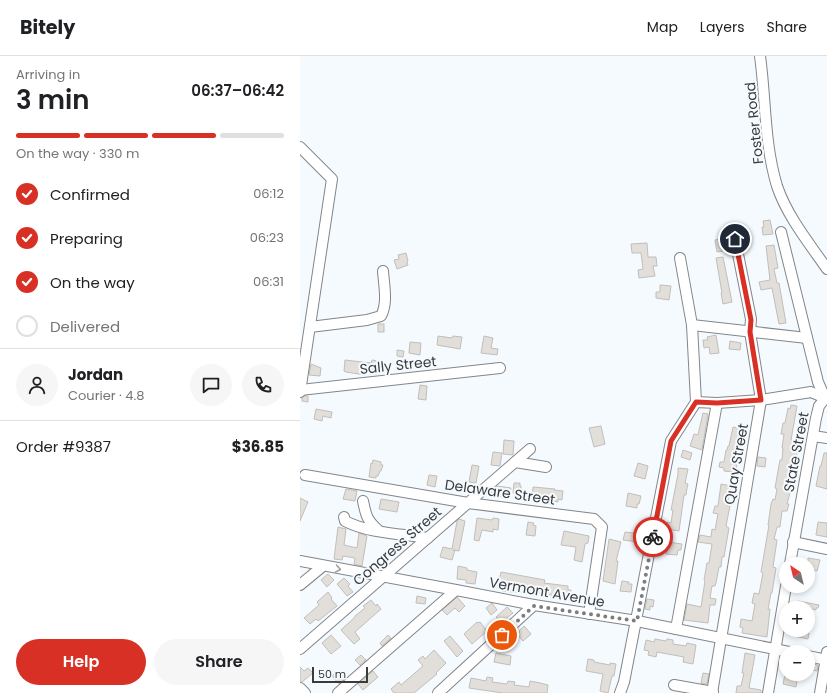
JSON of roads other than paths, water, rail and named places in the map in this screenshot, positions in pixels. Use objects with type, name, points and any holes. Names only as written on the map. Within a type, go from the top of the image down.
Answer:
[{"type":"street","name":"Foster Road","points":[[760,56],[764,83],[766,133],[771,164],[778,187],[790,214],[827,269]]},
{"type":"street","points":[[300,147],[332,178],[300,391]]},
{"type":"street","name":"State Street","points":[[781,232],[818,382],[826,397],[819,406],[791,557]]},
{"type":"street","name":"Quay Street","points":[[713,692],[761,400],[750,332],[751,320],[735,239]]},
{"type":"street","points":[[620,693],[624,682],[637,621],[671,441],[696,402],[692,325],[680,258]]},
{"type":"street","points":[[310,327],[367,320],[381,316],[384,310],[385,302],[383,271]]},
{"type":"street","points":[[692,325],[807,338]]},
{"type":"street","name":"Sally Street","points":[[300,391],[500,368]]},
{"type":"street","points":[[696,402],[717,403],[761,400],[811,392],[826,397]]},
{"type":"street","points":[[676,628],[717,403]]},
{"type":"street","points":[[813,436],[827,438]]},
{"type":"street","name":"Congress Street","points":[[300,649],[530,449]]},
{"type":"street","points":[[515,462],[546,466]]},
{"type":"street","name":"Delaware Street","points":[[302,474],[468,503],[594,519],[602,527],[589,614]]},
{"type":"street","points":[[363,501],[366,516],[379,531]]},
{"type":"street","points":[[344,517],[345,521],[353,525],[379,531],[428,538]]},
{"type":"street","points":[[794,542],[827,549]]},
{"type":"street","name":"Vermont Avenue","points":[[300,561],[534,606],[676,628],[779,650]]},
{"type":"street","points":[[300,585],[323,566]]},
{"type":"street","points":[[338,693],[456,590]]},
{"type":"street","points":[[768,693],[785,593]]},
{"type":"street","points":[[438,693],[534,606]]},
{"type":"street","points":[[815,656],[827,657],[820,693]]},
{"type":"street","points":[[674,685],[713,692]]},
{"type":"street","points":[[300,688],[305,693]]}]
